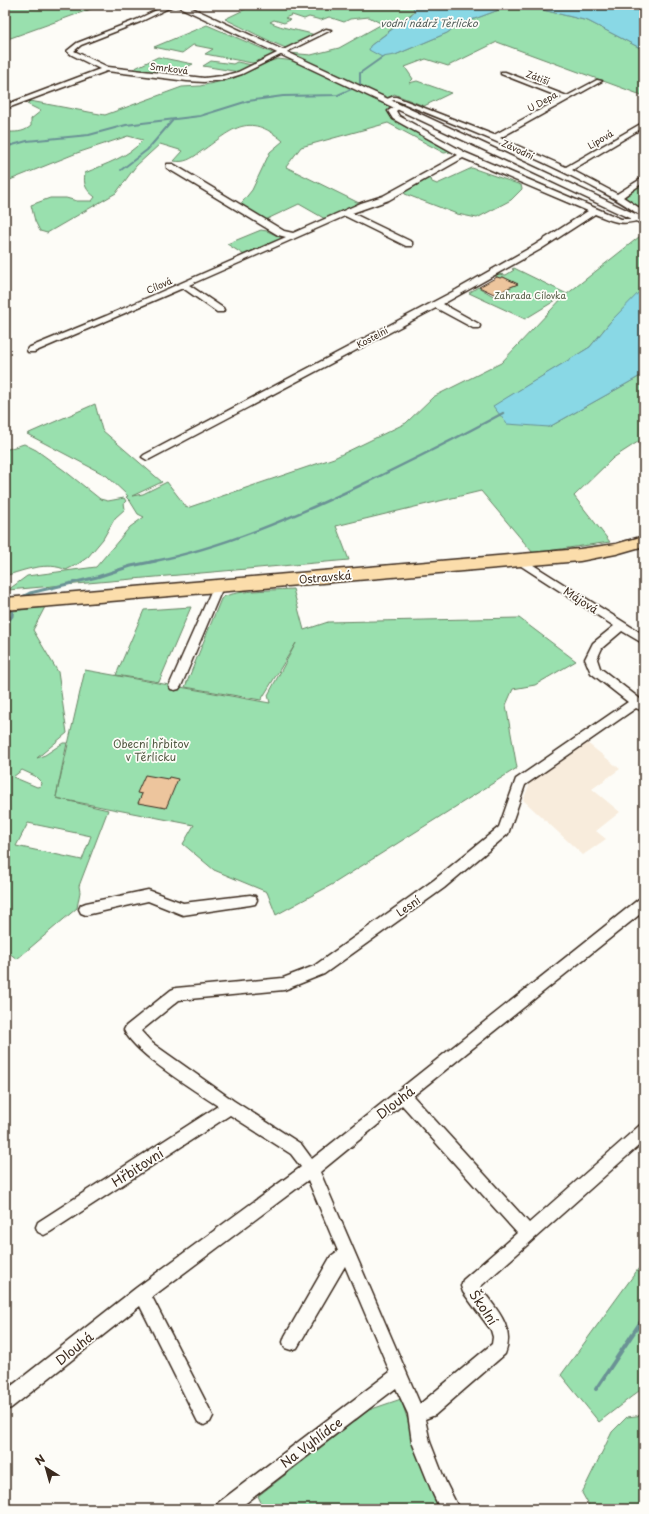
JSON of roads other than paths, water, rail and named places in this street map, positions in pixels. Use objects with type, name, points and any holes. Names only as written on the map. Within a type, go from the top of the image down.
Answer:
[{"type":"main road","name":"Závodní","points":[[179,5],[397,107],[642,218]]},
{"type":"main road","name":"Ostravská","points":[[5,604],[580,555],[616,549],[644,541]]},
{"type":"street","points":[[106,69],[70,51],[79,44],[138,21],[172,5]]},
{"type":"street","name":"Smrková","points":[[5,107],[106,69],[187,79],[213,80],[240,73],[328,30]]},
{"type":"street","name":"Zátiší","points":[[503,73],[567,98]]},
{"type":"street","name":"U Depa","points":[[494,138],[599,81]]},
{"type":"street","name":"Závodní","points":[[385,101],[394,98],[400,100],[494,138],[566,170],[638,209],[642,218]]},
{"type":"street","points":[[397,107],[392,111],[396,117],[462,155],[620,221],[631,221],[642,218]]},
{"type":"street","name":"Lipová","points":[[566,170],[644,124]]},
{"type":"street","name":"Cílová","points":[[31,350],[183,285],[345,213],[386,198],[462,155]]},
{"type":"street","points":[[170,166],[281,233],[294,236]]},
{"type":"street","points":[[618,197],[644,179]]},
{"type":"street","name":"Kostelní","points":[[147,457],[436,304],[538,247],[594,211]]},
{"type":"street","points":[[345,213],[409,244]]},
{"type":"street","points":[[183,285],[220,310]]},
{"type":"street","points":[[436,304],[476,326]]},
{"type":"street","name":"Májová","points":[[519,560],[644,640]]},
{"type":"street","points":[[175,686],[218,587]]},
{"type":"street","points":[[621,626],[597,646],[591,659],[595,670],[640,705]]},
{"type":"street","name":"Lesní","points":[[229,1106],[148,1048],[131,1030],[176,994],[284,984],[318,970],[439,884],[504,830],[520,782],[640,705]]},
{"type":"street","points":[[86,909],[148,895],[183,908],[250,900]]},
{"type":"street","name":"Dlouhá","points":[[5,1402],[142,1294],[311,1169],[644,904]]},
{"type":"street","points":[[403,1096],[529,1234]]},
{"type":"street","points":[[229,1106],[296,1149],[311,1169],[416,1414],[421,1442],[439,1488],[450,1509]]},
{"type":"street","name":"Hřbitovní","points":[[44,1227],[229,1106]]},
{"type":"street","name":"Školní","points":[[416,1414],[429,1409],[499,1348],[501,1337],[498,1326],[469,1286],[644,1131]]},
{"type":"street","points":[[291,1342],[337,1262],[348,1254]]},
{"type":"street","points":[[142,1294],[204,1416]]},
{"type":"street","name":"Na Vyhlídce","points":[[224,1509],[399,1375]]},
{"type":"water","name":"vodní nádrž Těrlicko","points":[[412,5],[644,5],[644,50],[588,21],[539,9],[504,8],[458,25],[447,33],[395,55],[382,57],[369,50],[370,46],[415,12]]},
{"type":"water","points":[[644,287],[644,374],[549,427],[507,424],[493,406],[590,347],[611,321]]},
{"type":"waterway","points":[[5,147],[27,141],[89,135],[126,125],[200,116],[248,101],[283,96],[338,95],[360,85],[360,73],[384,56]]},
{"type":"waterway","points":[[121,170],[147,150],[173,120]]},
{"type":"waterway","points":[[150,562],[203,549],[281,521],[376,478],[449,442],[503,413]]},
{"type":"waterway","points":[[20,598],[30,593],[97,577],[131,566],[156,561]]},
{"type":"waterway","points":[[5,625],[12,616],[13,606]]},
{"type":"waterway","points":[[596,1389],[644,1317]]},
{"type":"park label","name":"Zahrada Cílovka","points":[[530,295]]},
{"type":"park label","name":"Obecní hřbitov v Těrlicku","points":[[151,749]]}]
